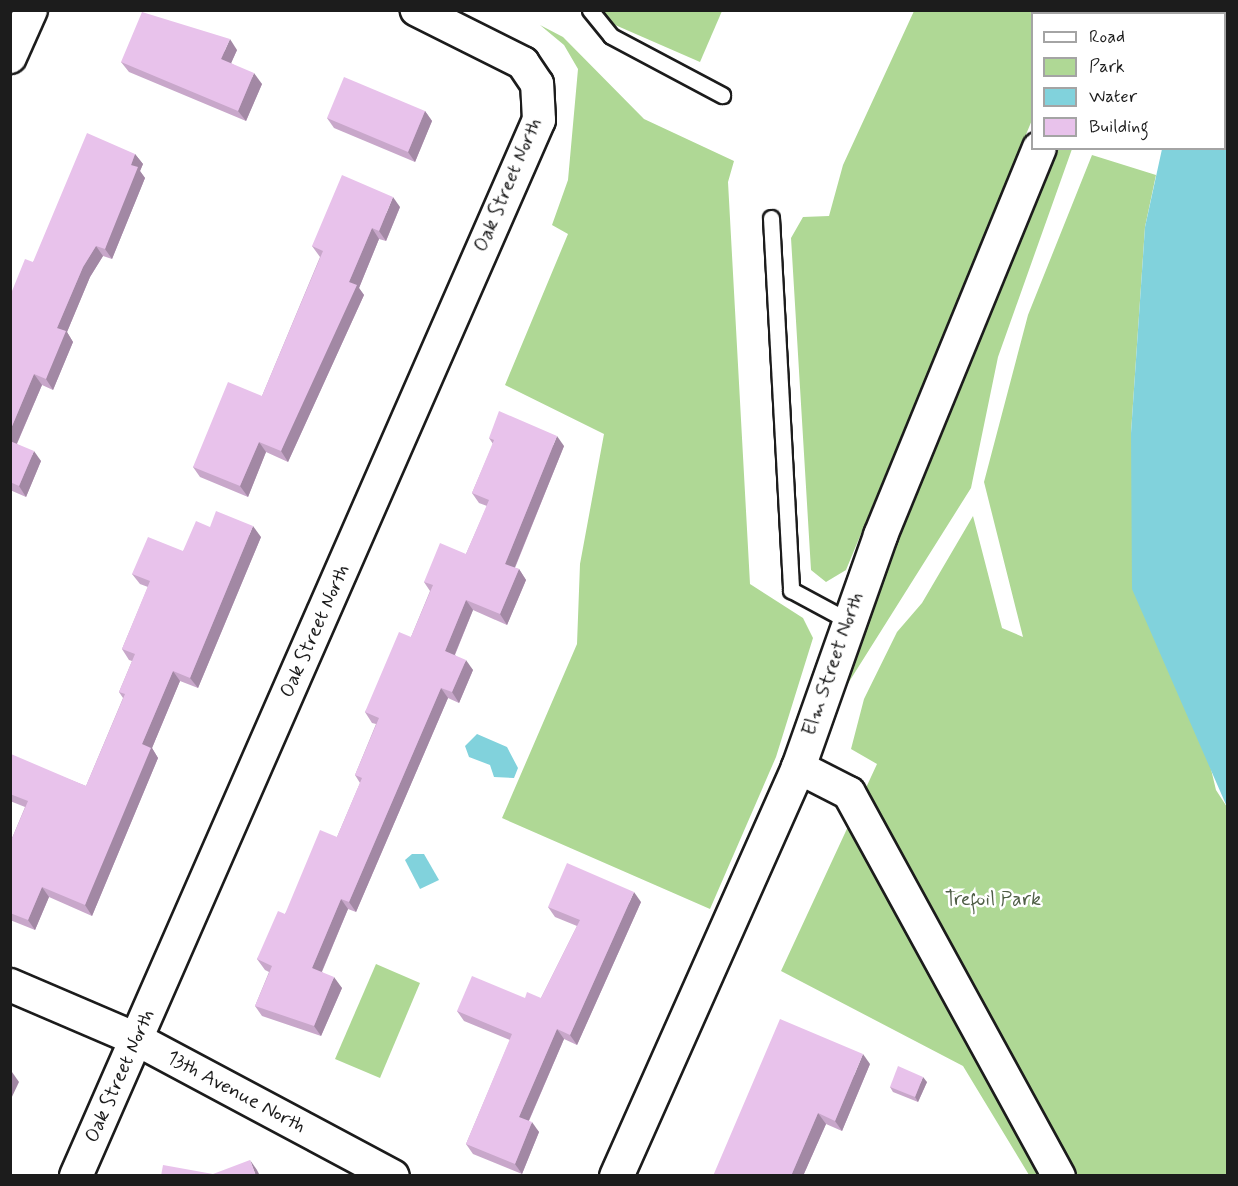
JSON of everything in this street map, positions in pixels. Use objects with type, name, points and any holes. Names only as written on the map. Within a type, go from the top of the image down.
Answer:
[{"type":"street","points":[[10,57],[31,10]]},
{"type":"street","name":"Oak Street North","points":[[76,1176],[538,120],[537,84],[523,63],[501,47],[417,10]]},
{"type":"street","name":"Elm Street North","points":[[616,1176],[798,767],[847,620],[1038,150]]},
{"type":"street","points":[[798,767],[849,793],[1059,1176]]},
{"type":"street","name":"13th Avenue North","points":[[10,985],[136,1039],[393,1176]]},
{"type":"lane","points":[[590,10],[611,36],[722,95]]},
{"type":"lane","points":[[771,218],[791,590],[847,620]]},
{"type":"green space","points":[[583,11],[722,11],[700,62]]},
{"type":"green space","points":[[914,11],[1078,11],[1031,12],[1031,122],[846,570],[826,582],[811,570],[791,238],[803,217],[829,216],[843,165]]},
{"type":"green space","points":[[540,25],[563,37],[644,119],[734,161],[728,182],[750,584],[803,618],[813,638],[776,757],[710,909],[502,818],[577,644],[580,564],[604,434],[505,385],[568,234],[552,225],[568,180],[578,69],[564,45]]},
{"type":"green space","points":[[1055,150],[1072,150],[998,357],[971,488],[842,693],[887,562]]},
{"type":"green space","name":"Trefoil Park","points":[[1092,155],[1156,175],[1145,227],[1131,433],[1216,790],[1227,807],[1227,1175],[1029,1175],[963,1066],[781,971],[877,764],[851,749],[864,699],[897,632],[922,603],[973,516],[1002,628],[1023,637],[984,482],[1028,315]]},
{"type":"green space","points":[[376,964],[420,983],[380,1078],[335,1059]]},
{"type":"water","points":[[1213,11],[1228,11],[1227,807],[1132,589],[1131,433],[1145,227],[1162,150],[1226,150],[1226,12]]},
{"type":"water","points":[[477,734],[507,747],[518,768],[514,778],[494,777],[490,765],[469,757],[465,746]]},
{"type":"water","points":[[412,854],[424,854],[439,880],[420,889],[405,860]]},
{"type":"building","points":[[142,12],[230,39],[221,59],[254,73],[238,111],[121,62]]},
{"type":"building","points":[[344,77],[425,111],[408,152],[327,118]]},
{"type":"building","points":[[87,133],[135,154],[131,165],[138,167],[105,249],[96,246],[83,267],[57,328],[66,331],[46,379],[34,374],[10,431],[10,296],[25,259],[33,262]]},
{"type":"building","points":[[342,175],[393,197],[379,231],[372,228],[349,282],[357,285],[281,451],[259,442],[240,486],[193,467],[228,382],[262,396],[323,251],[312,246]]},
{"type":"building","points":[[499,411],[557,436],[505,564],[519,569],[500,614],[466,600],[445,651],[466,660],[452,692],[441,688],[349,902],[341,899],[312,968],[334,977],[314,1026],[255,1006],[272,966],[257,959],[278,911],[285,914],[320,830],[337,837],[362,778],[355,775],[379,718],[365,712],[399,632],[411,637],[433,585],[424,582],[440,543],[466,554],[489,500],[472,493],[494,440],[489,438]]},
{"type":"building","points":[[10,441],[34,451],[19,486],[10,482]]},
{"type":"building","points":[[216,511],[253,526],[190,678],[173,671],[142,744],[151,748],[85,905],[42,887],[28,920],[10,913],[10,843],[28,801],[10,794],[11,754],[86,786],[125,694],[119,692],[135,654],[122,649],[150,581],[132,574],[148,537],[183,551],[196,521],[210,527]]},
{"type":"building","points":[[567,863],[634,892],[570,1035],[557,1029],[519,1117],[532,1122],[515,1164],[466,1144],[512,1034],[457,1011],[472,976],[525,998],[527,992],[541,998],[580,920],[548,907]]},
{"type":"building","points":[[780,1019],[863,1054],[835,1121],[818,1113],[791,1176],[713,1176]]},
{"type":"building","points":[[898,1066],[923,1077],[915,1097],[890,1087]]},
{"type":"building","points":[[250,1160],[256,1176],[161,1176],[163,1165],[213,1174]]}]
